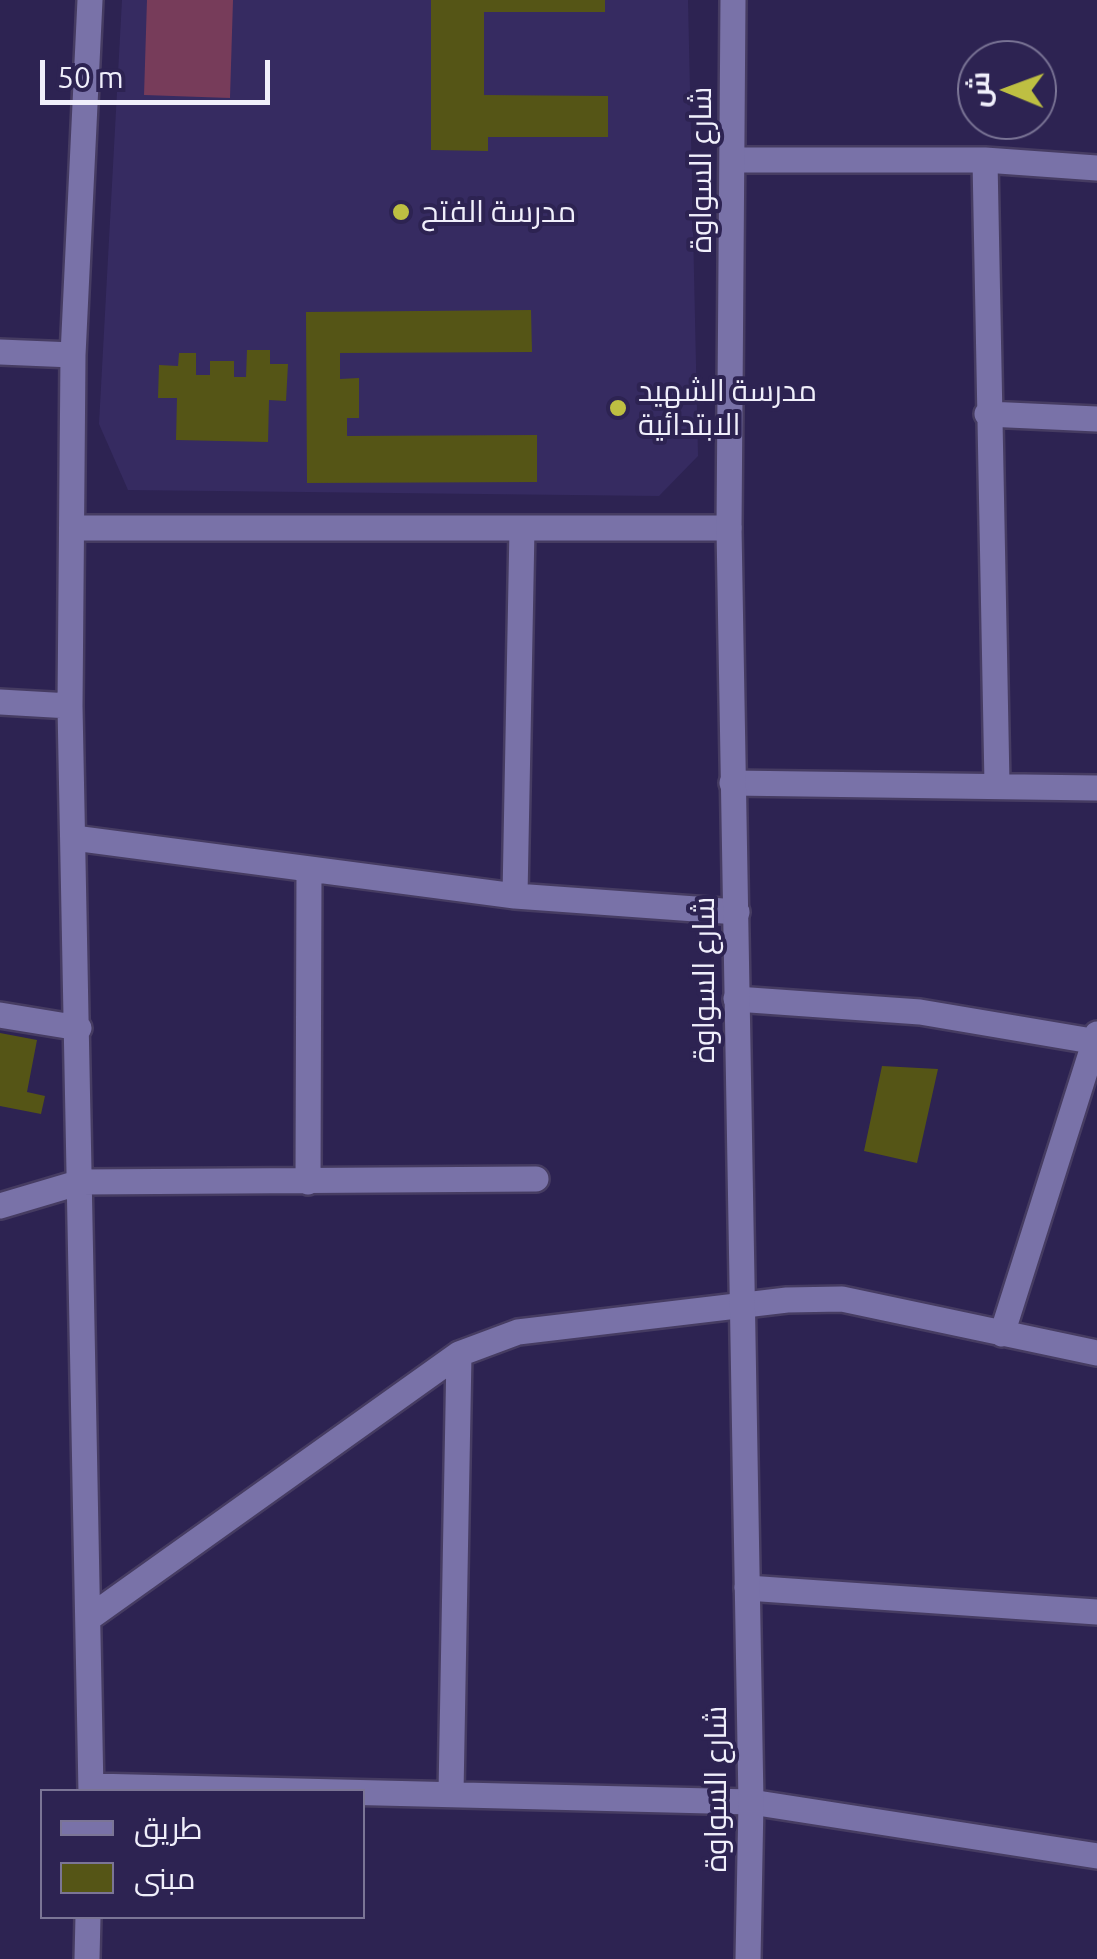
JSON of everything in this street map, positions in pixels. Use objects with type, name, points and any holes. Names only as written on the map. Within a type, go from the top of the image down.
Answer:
[{"type":"street","points":[[90,0],[73,355],[70,706],[92,1789]]},
{"type":"street","name":"شارع السواوة","points":[[732,0],[729,528],[751,1802],[748,1959]]},
{"type":"street","points":[[734,160],[985,160],[1097,168]]},
{"type":"street","points":[[985,160],[997,784]]},
{"type":"street","points":[[0,352],[73,355]]},
{"type":"street","points":[[988,414],[1097,419]]},
{"type":"street","points":[[74,528],[729,528]]},
{"type":"street","points":[[514,896],[522,528]]},
{"type":"street","points":[[0,702],[70,706]]},
{"type":"street","points":[[732,783],[1097,788]]},
{"type":"street","points":[[74,838],[514,896],[737,912]]},
{"type":"street","points":[[308,1182],[309,869]]},
{"type":"street","points":[[736,999],[920,1012],[1096,1039],[1002,1334]]},
{"type":"street","points":[[0,1015],[79,1028]]},
{"type":"street","points":[[0,1206],[81,1182],[536,1179]]},
{"type":"street","points":[[90,1618],[459,1354],[518,1332],[742,1305],[842,1299],[1097,1353]]},
{"type":"street","points":[[451,1793],[459,1354]]},
{"type":"street","points":[[747,1588],[1097,1612]]},
{"type":"street","points":[[365,1792],[751,1802],[1097,1856]]},
{"type":"street","points":[[87,1959],[88,1919]]},
{"type":"shaded area","name":"مدرسة الفتح","points":[[122,0],[688,0],[698,456],[659,496],[128,490],[99,424]]},
{"type":"shaded area","points":[[147,0],[233,0],[230,98],[144,95]]},
{"type":"building","points":[[431,0],[605,0],[605,12],[484,12],[484,95],[608,96],[608,137],[488,137],[488,151],[431,150]]},
{"type":"building","points":[[531,310],[532,352],[340,353],[340,379],[359,378],[359,418],[347,418],[347,436],[537,435],[537,482],[307,483],[306,312]]},
{"type":"building","points":[[247,350],[270,350],[270,364],[288,364],[286,401],[269,400],[268,442],[176,440],[177,398],[158,398],[159,365],[178,366],[179,353],[196,353],[196,375],[210,375],[210,361],[234,361],[234,377],[246,377]]},
{"type":"building","points":[[0,1033],[37,1040],[27,1092],[45,1096],[41,1114],[0,1106]]},
{"type":"building","points":[[882,1066],[938,1069],[917,1163],[864,1151]]},
{"type":"place","name":"مدرسة الفتح","points":[[401,212]]},
{"type":"place","name":"مدرسة الشهيد الابتدائية","points":[[618,408]]}]
